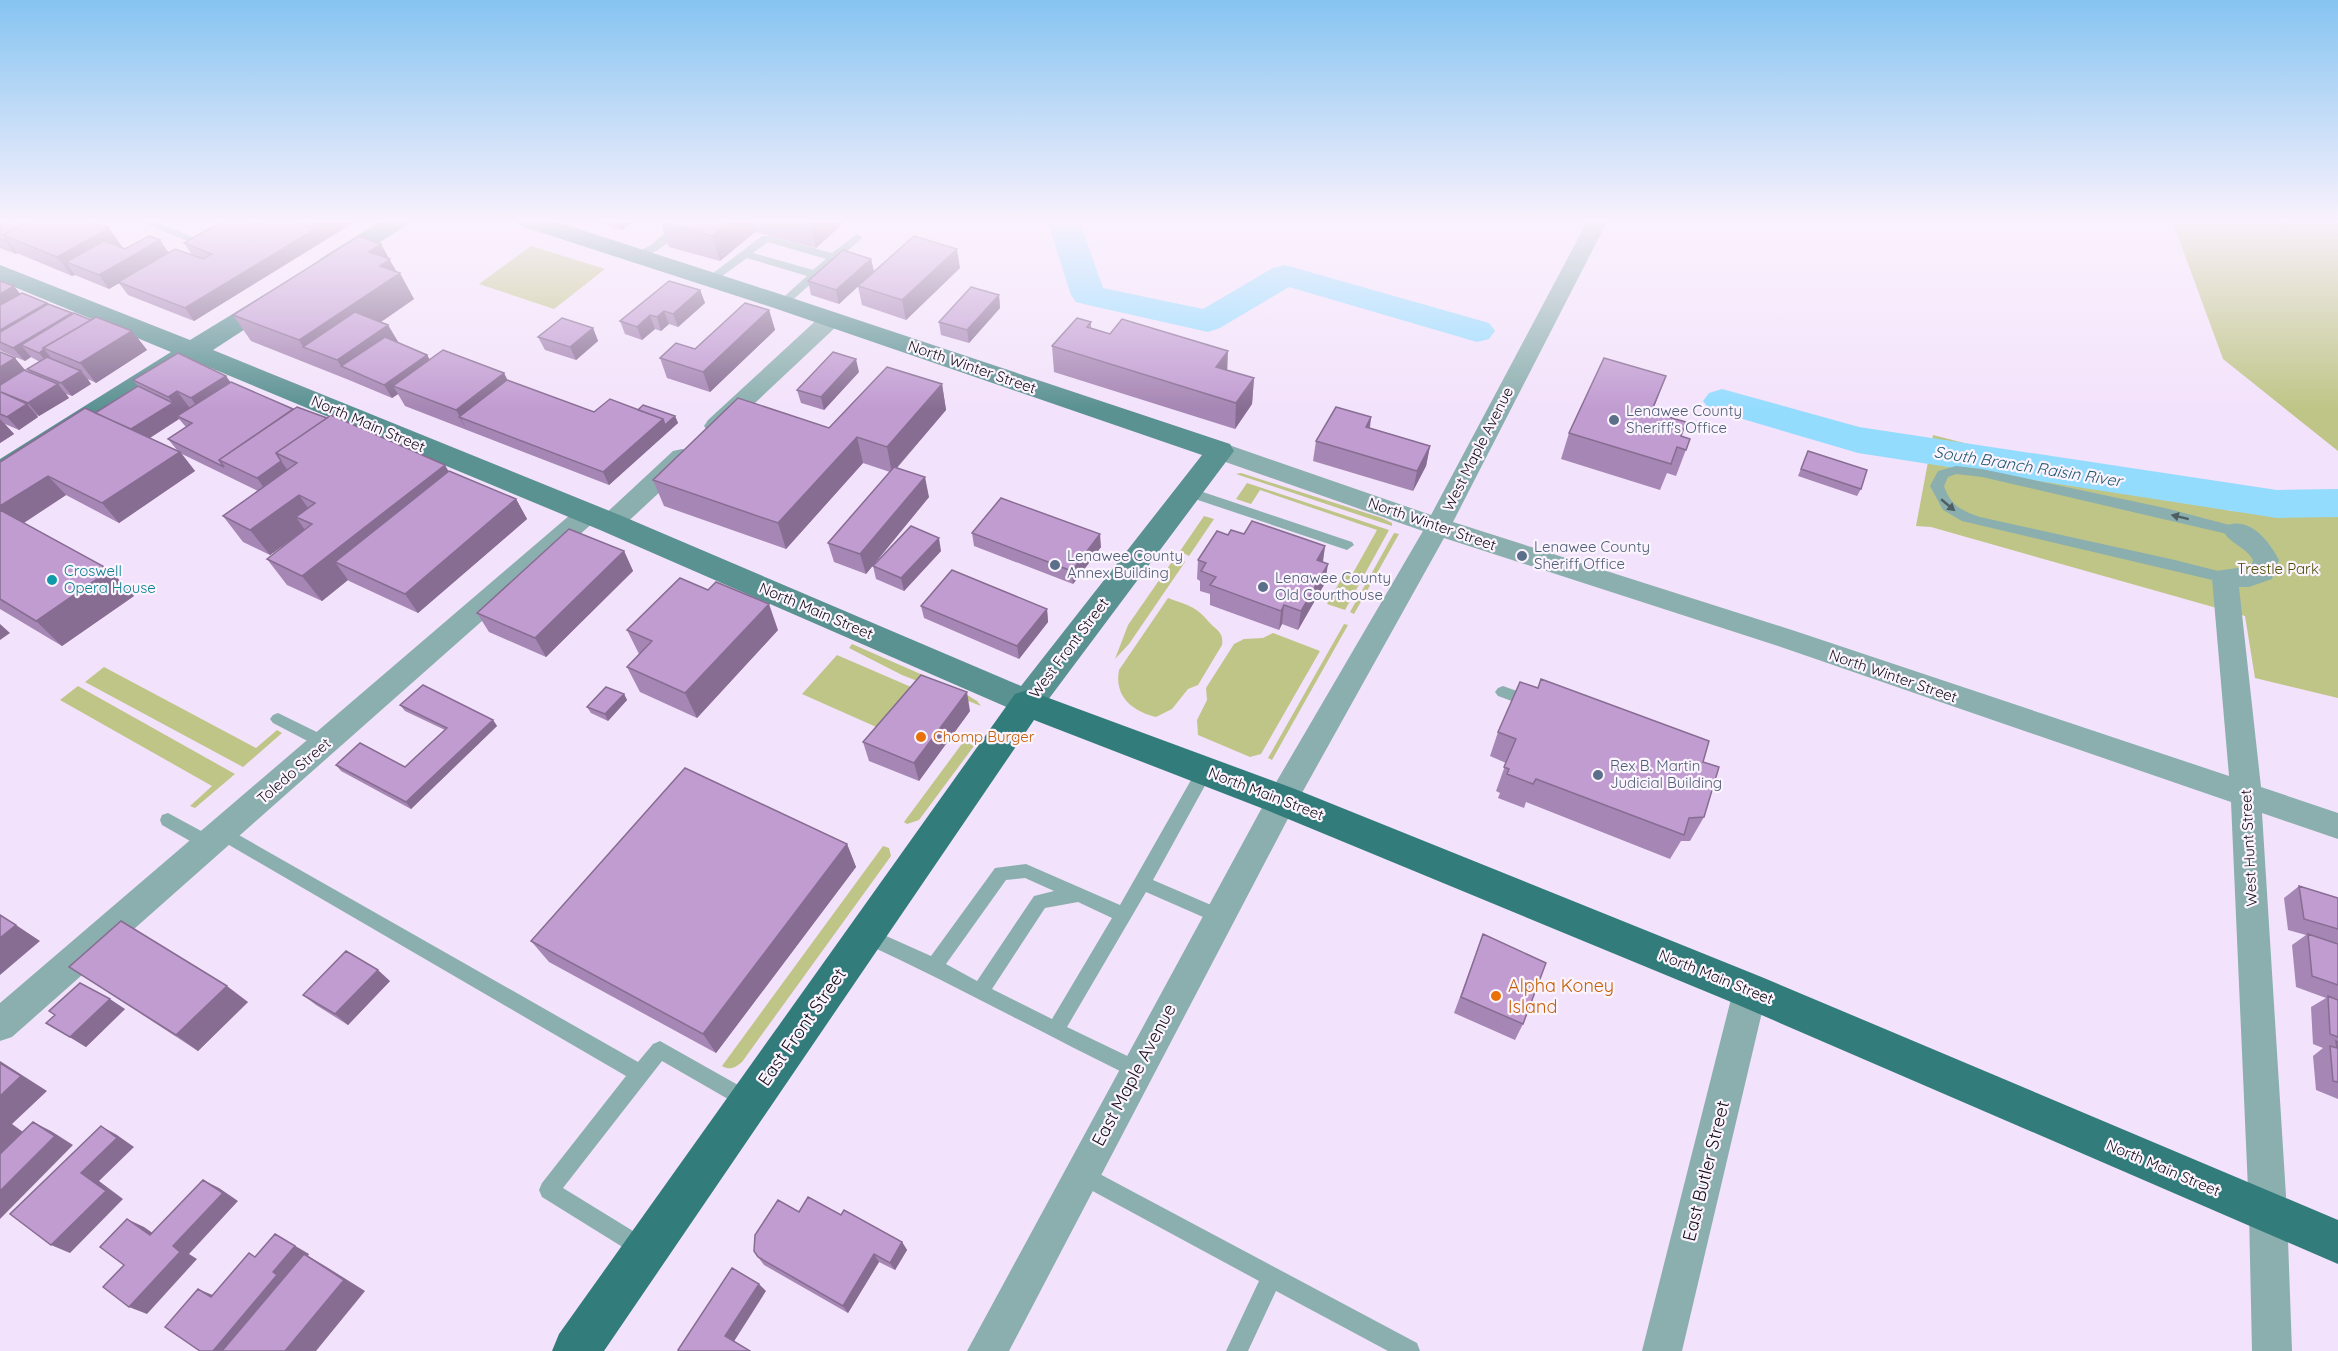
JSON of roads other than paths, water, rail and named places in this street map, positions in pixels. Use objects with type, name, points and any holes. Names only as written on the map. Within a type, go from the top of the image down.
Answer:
[{"type":"main road","name":"North Main Street","points":[[1027,703],[1282,800],[1750,991],[2338,1242]]},
{"type":"main road","name":"East Front Street","points":[[576,1351],[1027,703]]},
{"type":"street","name":"North Main Street","points":[[27,283],[598,519],[1027,703]]},
{"type":"street","points":[[0,472],[299,283]]},
{"type":"street","name":"North Winter Street","points":[[720,283],[1438,526],[1788,639],[2338,826]]},
{"type":"street","name":"West Maple Avenue","points":[[1282,800],[1438,526],[1565,283]]},
{"type":"street","name":"Toledo Street","points":[[0,1025],[325,743],[598,519],[831,319]]},
{"type":"street","name":"West Front Street","points":[[1027,703],[1220,451]]},
{"type":"street","points":[[2225,578],[2249,577],[2263,572],[2266,560],[2258,546],[2236,531]]},
{"type":"street","name":"West Hunt Street","points":[[2225,578],[2246,794],[2268,1212],[2272,1351]]},
{"type":"street","name":"East Maple Avenue","points":[[987,1351],[1282,800]]},
{"type":"street","name":"East Butler Street","points":[[1662,1351],[1750,991]]},
{"type":"lane","points":[[783,303],[804,283]]},
{"type":"lane","points":[[2225,578],[2188,567],[2072,544],[1976,521],[1951,509],[1941,500],[1937,486],[1942,474],[1956,470],[1982,473],[2236,531]]},
{"type":"lane","points":[[1188,492],[1347,545]]},
{"type":"lane","points":[[1503,692],[1545,706]]},
{"type":"lane","points":[[278,719],[325,743]]},
{"type":"lane","points":[[1055,1030],[1205,771]]},
{"type":"lane","points":[[168,820],[216,839],[640,1074]]},
{"type":"lane","points":[[934,966],[1001,873],[1026,871],[1123,915]]},
{"type":"lane","points":[[1142,883],[1219,916]]},
{"type":"lane","points":[[980,992],[1040,901],[1079,894]]},
{"type":"lane","points":[[866,935],[934,966],[980,992],[1137,1070]]},
{"type":"lane","points":[[646,1251],[549,1190],[660,1050],[749,1103]]},
{"type":"lane","points":[[1081,1174],[1409,1351]]},
{"type":"lane","points":[[1237,1351],[1272,1277]]},
{"type":"waterway","name":"South Branch Raisin River","points":[[1084,283],[1088,295],[1208,321],[1272,283]]},
{"type":"waterway","name":"South Branch Raisin River","points":[[1313,283],[1477,331]]},
{"type":"waterway","name":"South Branch Raisin River","points":[[1722,401],[1858,440],[2277,504],[2338,503]]},
{"type":"place","name":"Lenawee County Sheriff's Office","points":[[1614,420]]},
{"type":"place","name":"Lenawee County Sheriff Office","points":[[1522,556]]},
{"type":"place","name":"Lenawee County Annex Building","points":[[1055,565]]},
{"type":"place","name":"Croswell Opera House","points":[[52,580]]},
{"type":"place","name":"Lenawee County Old Courthouse","points":[[1263,587]]},
{"type":"place","name":"Chomp Burger","points":[[921,737]]},
{"type":"place","name":"Rex B. Martin Judicial Building","points":[[1598,775]]},
{"type":"place","name":"Alpha Koney Island","points":[[1496,996]]},
{"type":"park label","name":"Trestle Park","points":[[2278,569]]}]
